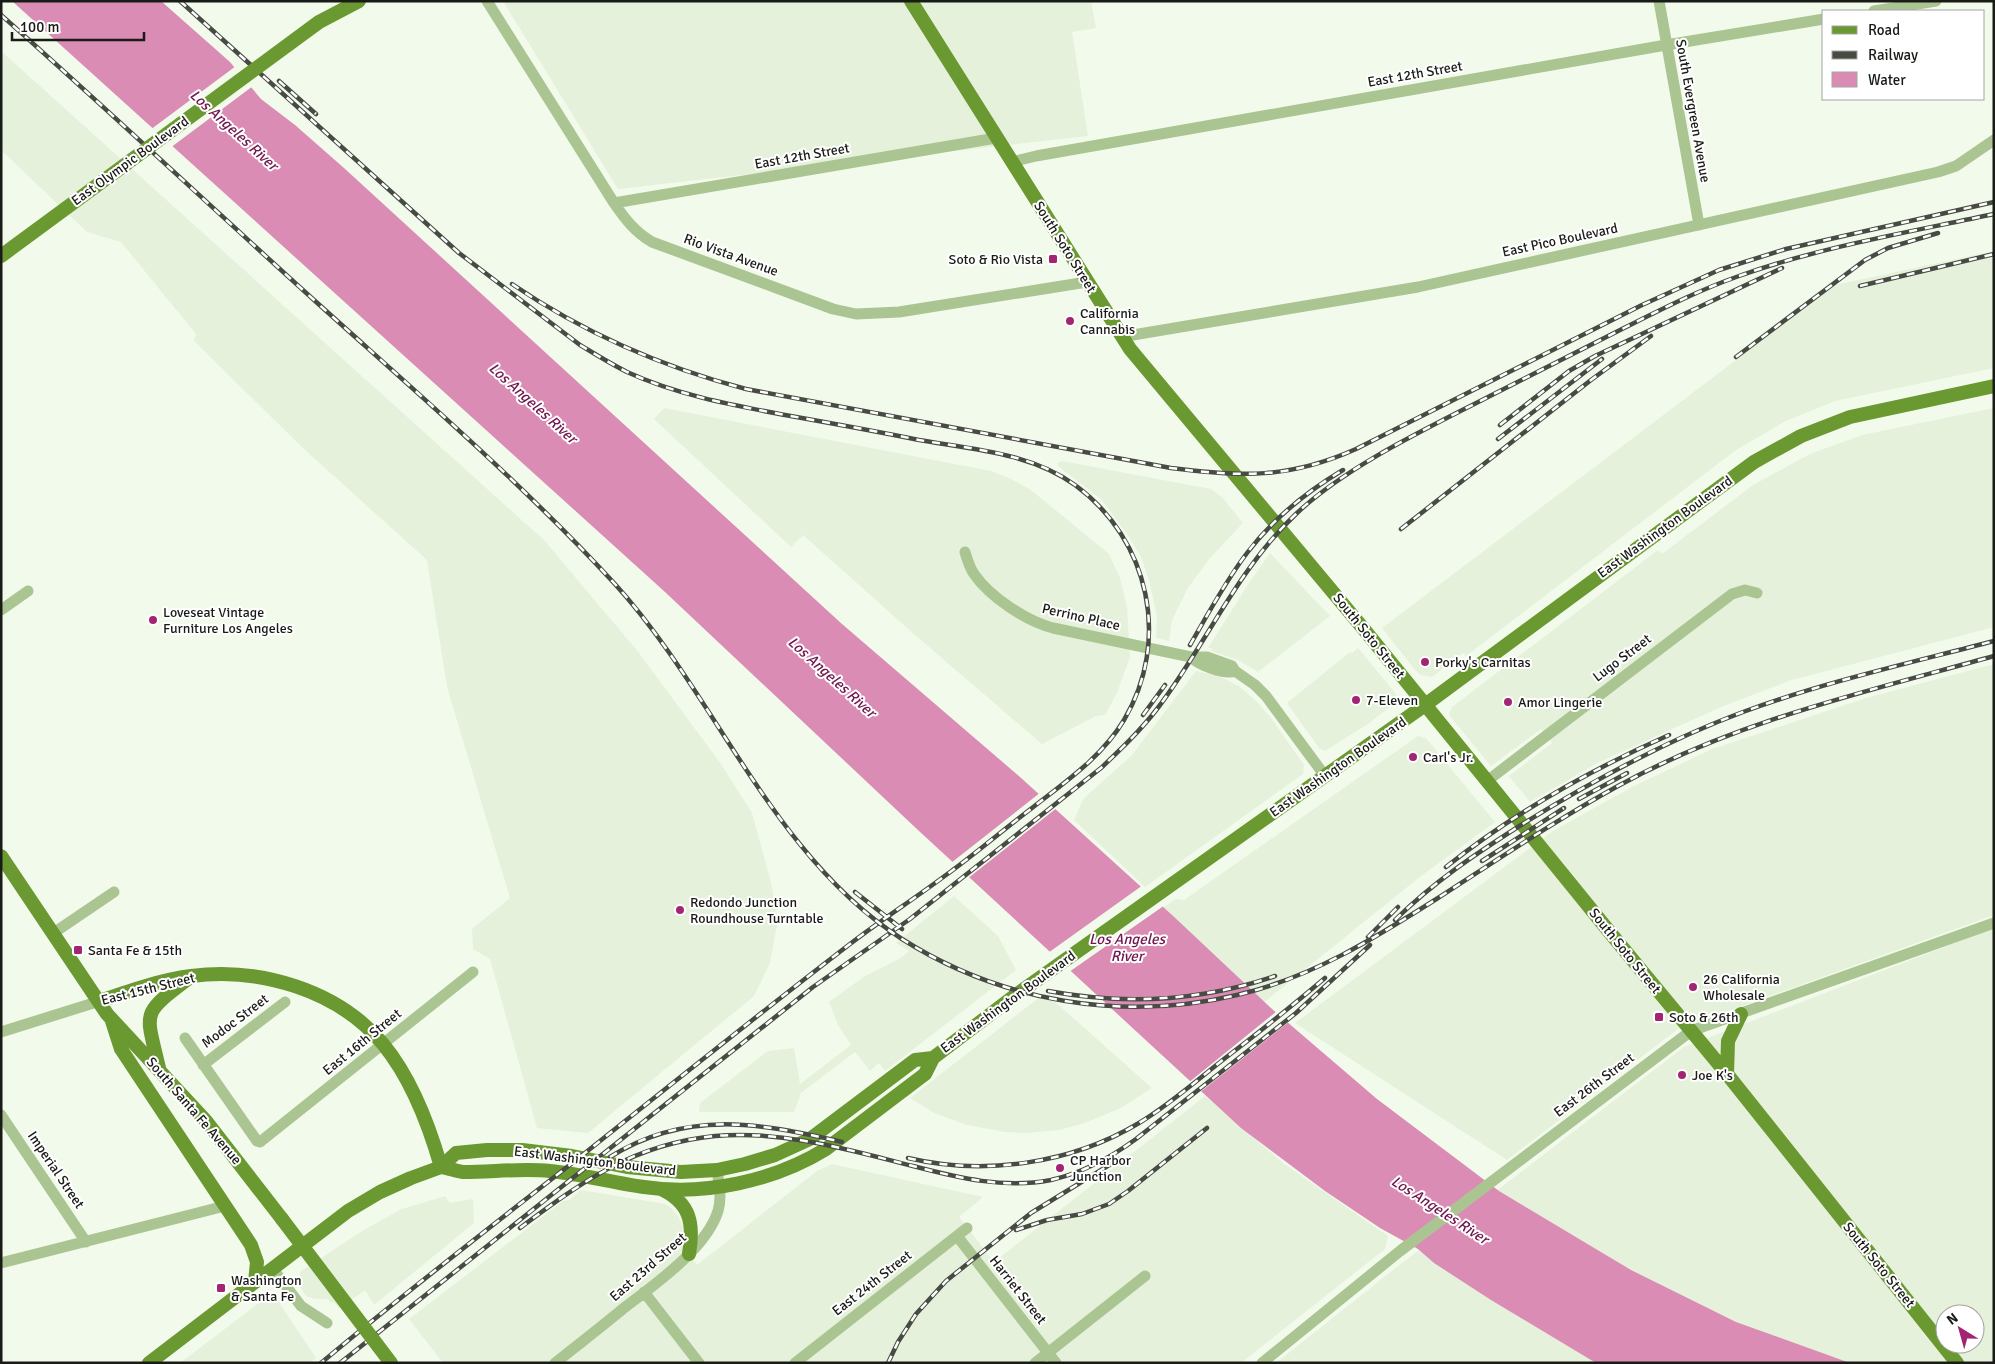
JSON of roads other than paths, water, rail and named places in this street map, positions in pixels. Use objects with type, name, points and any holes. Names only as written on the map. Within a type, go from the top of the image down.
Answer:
[{"type":"main road","name":"East Olympic Boulevard","points":[[1,256],[319,22],[359,1]]},
{"type":"main road","name":"South Soto Street","points":[[911,1],[1121,337],[1367,633],[1727,1074],[1957,1363]]},
{"type":"main road","name":"East Washington Boulevard","points":[[441,1166],[462,1172],[511,1169],[551,1171],[660,1188],[684,1189],[719,1186],[763,1177],[816,1156],[925,1074],[933,1058],[1044,974],[1425,705],[1718,488],[1770,453],[1801,436],[1850,417],[1994,386]]},
{"type":"main road","name":"South Santa Fe Avenue","points":[[1,856],[52,934],[111,1018],[206,1120],[390,1363]]},
{"type":"main road","points":[[159,1069],[150,1031],[149,1015],[158,1002],[191,976]]},
{"type":"main road","name":"East 15th Street","points":[[100,1001],[148,986],[191,976],[250,976],[316,994],[344,1010],[383,1044],[408,1082],[433,1139],[441,1166]]},
{"type":"main road","points":[[1727,1074],[1728,1041],[1741,1014]]},
{"type":"main road","points":[[111,1018],[121,1049],[255,1252],[257,1262],[255,1282]]},
{"type":"main road","name":"East Washington Boulevard","points":[[149,1363],[348,1212],[380,1192],[441,1166],[456,1153],[487,1150],[551,1153],[627,1167],[662,1170],[717,1170],[760,1160],[810,1139],[915,1060],[933,1058]]},
{"type":"main road","points":[[660,1188],[677,1199],[688,1212],[692,1228],[689,1254]]},
{"type":"street","name":"Rio Vista Avenue","points":[[488,1],[628,224],[640,235],[652,242],[833,308],[856,314],[899,312],[1087,282]]},
{"type":"street","name":"South Evergreen Avenue","points":[[1659,1],[1699,225]]},
{"type":"street","points":[[1880,10],[1936,1]]},
{"type":"street","name":"East 12th Street","points":[[1012,162],[1036,156],[1666,45],[1822,19]]},
{"type":"street","name":"East 12th Street","points":[[614,203],[996,138]]},
{"type":"street","name":"East Pico Boulevard","points":[[1121,337],[1418,287],[1938,172],[1956,166],[1994,140]]},
{"type":"street","name":"Perrino Place","points":[[965,552],[974,574],[1014,611],[1032,622],[1191,657],[1198,664],[1229,674],[1235,672],[1255,685],[1266,696],[1325,776]]},
{"type":"street","name":"Lugo Street","points":[[1487,781],[1732,594],[1745,590],[1757,593]]},
{"type":"street","points":[[1,610],[28,591]]},
{"type":"street","points":[[52,934],[114,892]]},
{"type":"street","name":"East 26th Street","points":[[1262,1363],[1400,1251],[1691,1031],[1994,923]]},
{"type":"street","name":"East 16th Street","points":[[204,1065],[260,1142],[473,972]]},
{"type":"street","name":"East 15th Street","points":[[1,1032],[100,1001]]},
{"type":"street","name":"Modoc Street","points":[[204,1065],[285,1002]]},
{"type":"street","points":[[185,1038],[204,1065]]},
{"type":"street","name":"Imperial Street","points":[[1,1115],[86,1242]]},
{"type":"street","name":"East 23rd Street","points":[[555,1363],[689,1254],[709,1231],[718,1212],[720,1202],[717,1170]]},
{"type":"street","points":[[1,1264],[225,1206]]},
{"type":"street","name":"East 24th Street","points":[[795,1363],[967,1228]]},
{"type":"street","name":"Harriet Street","points":[[957,1236],[1056,1363]]},
{"type":"street","points":[[273,1269],[301,1306],[327,1323]]},
{"type":"street","points":[[1035,1363],[1145,1276]]},
{"type":"street","points":[[644,1292],[700,1363]]},
{"type":"water","name":"Los Angeles River","points":[[12,1],[161,1],[230,62],[261,99],[295,125],[344,168],[842,624],[1020,777],[1272,1009],[1377,1099],[1499,1191],[1631,1270],[1736,1322],[1850,1363],[1596,1363],[1491,1300],[1434,1263],[1418,1249],[1380,1228],[1325,1191],[1241,1128],[919,831],[665,592]]},
{"type":"railway","points":[[180,1],[459,253],[580,345],[621,369],[665,387],[725,403],[1000,454],[1020,459],[1058,474],[1075,485],[1101,508],[1121,534],[1136,563],[1145,594],[1149,625],[1147,658],[1138,689],[1124,720],[1105,746],[1082,768],[957,867],[862,935],[783,996],[419,1283],[321,1363]]},
{"type":"railway","points":[[1,15],[467,438],[579,546],[614,583],[650,626],[780,819],[816,864],[856,904],[902,939],[940,961],[980,978],[1021,992],[1064,1001],[1107,1006],[1150,1006],[1194,1003],[1264,988],[1317,967],[1366,942],[1572,812],[1663,763],[1708,743],[1802,710],[1994,656]]},
{"type":"railway","points":[[279,81],[316,114]]},
{"type":"railway","points":[[512,284],[567,318],[624,347],[684,370],[746,389],[1171,468],[1220,473],[1265,473],[1309,466],[1356,449],[1642,305],[1719,270],[1786,249],[1994,202]]},
{"type":"railway","points":[[340,1363],[813,987],[910,919],[1101,768],[1157,709],[1239,583],[1276,535],[1297,513],[1339,480],[1388,449],[1439,422],[1652,314],[1710,287],[1770,266],[1833,248],[1994,214]]},
{"type":"railway","points":[[1736,357],[1865,260],[1888,248],[1938,233]]},
{"type":"railway","points":[[1860,286],[1994,254]]},
{"type":"railway","points":[[1500,425],[1569,371],[1595,356],[1782,268]]},
{"type":"railway","points":[[1401,529],[1591,380],[1651,336]]},
{"type":"railway","points":[[1498,439],[1602,359]]},
{"type":"railway","points":[[1190,645],[1231,575],[1257,541],[1291,507],[1316,487],[1343,470]]},
{"type":"railway","points":[[1395,920],[1455,869],[1487,847],[1575,793],[1657,749],[1714,723],[1805,691],[1994,641]]},
{"type":"railway","points":[[1143,715],[1165,685]]},
{"type":"railway","points":[[1446,867],[1498,829],[1553,794],[1610,763],[1669,735]]},
{"type":"railway","points":[[1579,799],[1627,773]]},
{"type":"railway","points":[[1482,861],[1564,808]]},
{"type":"railway","points":[[855,892],[902,929]]},
{"type":"railway","points":[[1368,937],[1398,907]]},
{"type":"railway","points":[[520,1228],[588,1180],[634,1156],[686,1140],[715,1136],[765,1136],[815,1143],[947,1175],[982,1181],[1016,1183],[1051,1180],[1062,1177],[1085,1169],[1136,1139],[1296,1013],[1370,945]]},
{"type":"railway","points":[[1048,991],[1105,998],[1163,998],[1219,991],[1275,976]]},
{"type":"railway","points":[[908,1158],[967,1166],[997,1166],[1056,1157],[1113,1137],[1139,1123],[1172,1101],[1325,978]]},
{"type":"railway","points":[[610,1157],[638,1142],[667,1132],[695,1126],[724,1124],[782,1130],[842,1142]]},
{"type":"railway","points":[[1016,1230],[1047,1220],[1082,1214],[1109,1204],[1207,1128]]},
{"type":"railway","points":[[888,1363],[898,1342],[916,1314],[946,1281],[1031,1213],[1119,1159]]},
{"type":"place","name":"Soto & Rio Vista","points":[[1053,259]]},
{"type":"place","name":"California Cannabis","points":[[1070,321]]},
{"type":"place","name":"Loveseat Vintage Furniture Los Angeles","points":[[153,620]]},
{"type":"place","name":"Porky's Carnitas","points":[[1425,662]]},
{"type":"place","name":"7-Eleven","points":[[1356,700]]},
{"type":"place","name":"Amor Lingerie","points":[[1508,702]]},
{"type":"place","name":"Carl's Jr.","points":[[1413,757]]},
{"type":"place","name":"Redondo Junction Roundhouse Turntable","points":[[680,910]]},
{"type":"place","name":"Santa Fe & 15th","points":[[78,950]]},
{"type":"place","name":"26 California Wholesale","points":[[1693,987]]},
{"type":"place","name":"Soto & 26th","points":[[1659,1017]]},
{"type":"place","name":"Joe K's","points":[[1682,1075]]},
{"type":"place","name":"CP Harbor Junction","points":[[1060,1168]]},
{"type":"place","name":"Washington & Santa Fe","points":[[221,1288]]}]
